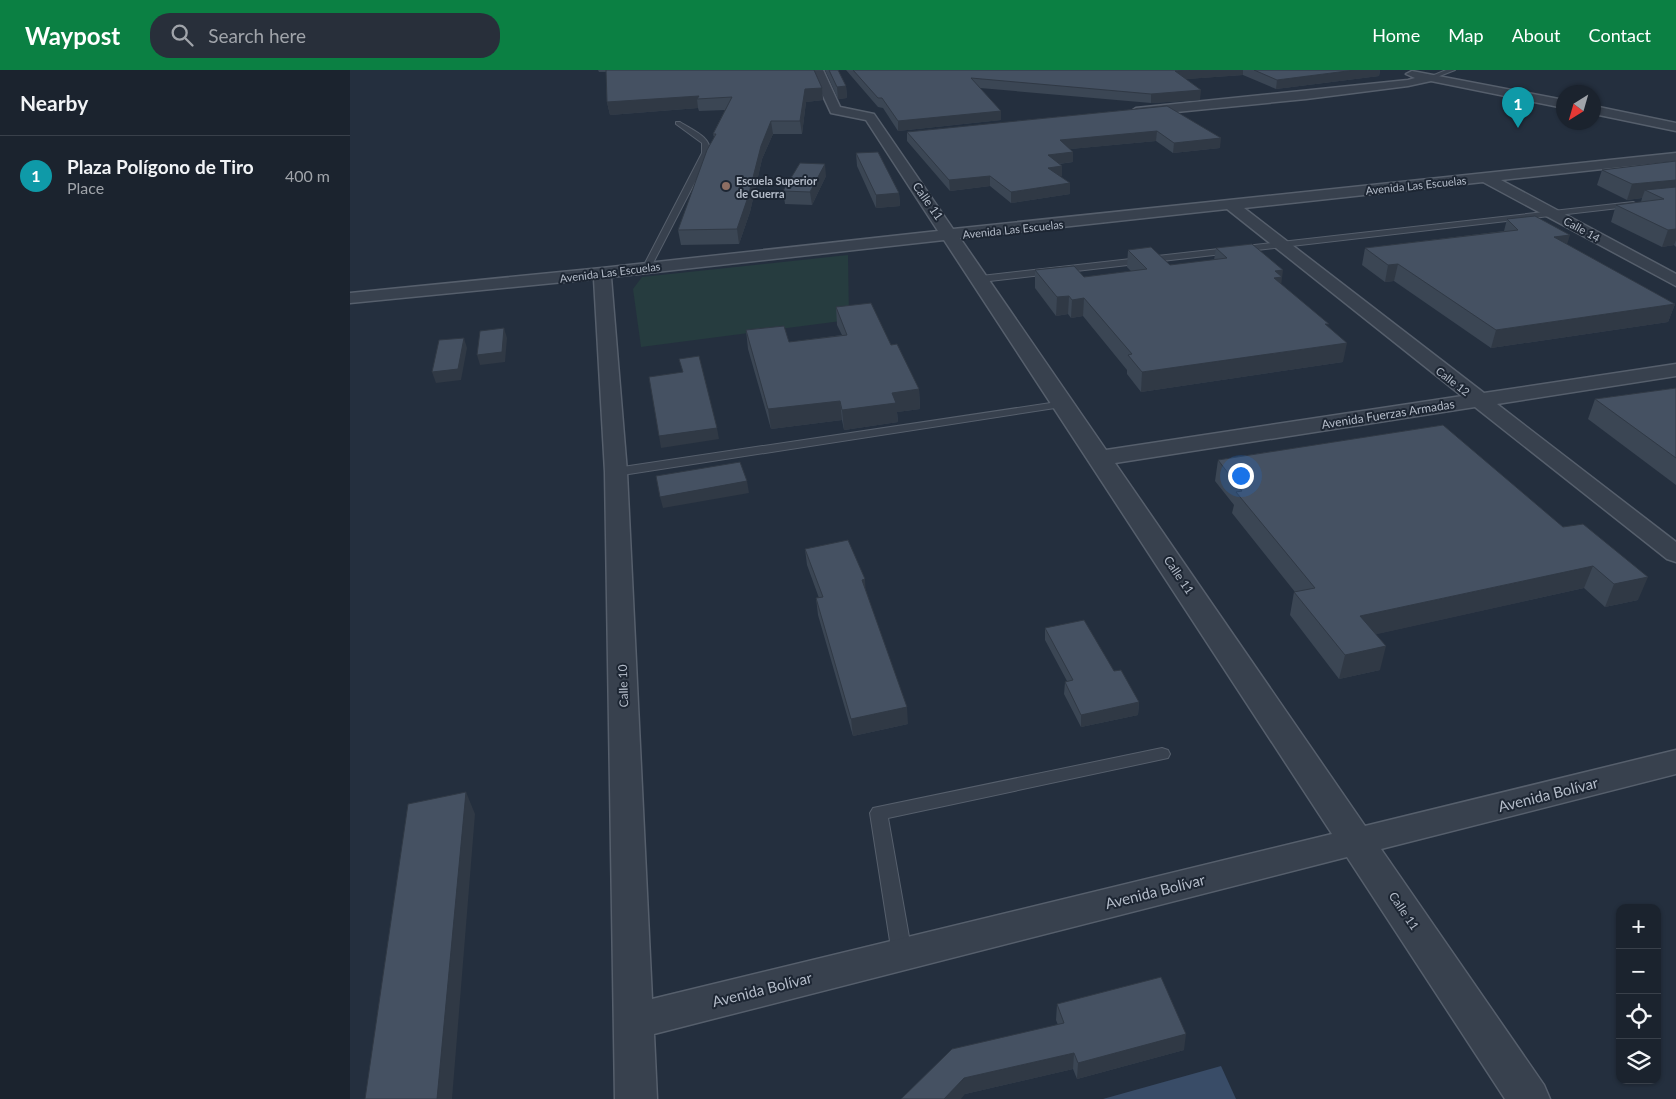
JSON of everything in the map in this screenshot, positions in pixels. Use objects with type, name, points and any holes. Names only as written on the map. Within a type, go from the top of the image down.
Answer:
[{"type":"street","name":"Calle 11","points":[[817,70],[835,110],[870,117],[889,137],[1064,404],[1529,1099]]},
{"type":"street","points":[[1398,70],[1556,102]]},
{"type":"street","points":[[1119,114],[1408,84],[1430,78]]},
{"type":"street","points":[[1601,111],[1676,127]]},
{"type":"street","name":"Avenida Las Escuelas","points":[[350,298],[602,273],[1676,157]]},
{"type":"street","name":"Calle 14","points":[[1487,178],[1676,281]]},
{"type":"street","name":"Calle 12","points":[[1232,206],[1676,554]]},
{"type":"street","name":"Calle 10","points":[[602,273],[616,472],[636,1099]]},
{"type":"street","name":"Avenida Fuerzas Armadas","points":[[1101,458],[1676,370]]},
{"type":"street","name":"Avenida Bolívar","points":[[634,1021],[1676,762]]},
{"type":"lane","points":[[1430,78],[1452,70]]},
{"type":"lane","points":[[647,267],[706,153],[707,146],[705,142],[678,123]]},
{"type":"lane","points":[[981,279],[1279,243],[1554,214],[1638,203]]},
{"type":"lane","points":[[616,472],[1064,404]]},
{"type":"lane","points":[[902,954],[879,813],[1162,754]]},
{"type":"green space","points":[[848,255],[849,320],[641,347],[633,289],[642,277]]},
{"type":"water","points":[[1221,1066],[1236,1099],[1103,1099]]},
{"type":"building","points":[[606,70],[814,70],[822,88],[805,89],[800,121],[771,121],[761,146],[748,197],[737,229],[678,230],[707,150],[716,134],[713,134],[732,97],[697,99],[699,96],[607,102]]},
{"type":"building","points":[[829,70],[838,70],[846,86],[837,87]]},
{"type":"building","points":[[853,70],[1190,70],[1175,71],[1201,90],[1151,94],[971,78],[1001,111],[898,121],[882,98],[878,98]]},
{"type":"building","points":[[1254,70],[1355,70],[1277,80]]},
{"type":"building","points":[[1167,106],[1221,138],[1174,143],[1157,131],[1060,140],[1073,152],[1048,155],[1062,166],[1048,168],[1070,183],[1011,192],[990,176],[949,180],[907,132]]},
{"type":"building","points":[[878,152],[899,193],[876,195],[856,153]]},
{"type":"building","points":[[1676,161],[1676,180],[1632,184],[1602,170]]},
{"type":"building","points":[[800,163],[825,164],[810,192],[783,191]]},
{"type":"building","points":[[1676,187],[1676,229],[1668,230],[1616,205],[1664,199],[1645,190]]},
{"type":"building","points":[[1535,216],[1570,235],[1554,237],[1675,304],[1496,330],[1398,264],[1388,265],[1365,248],[1518,230],[1507,219]]},
{"type":"building","points":[[1252,244],[1283,270],[1275,271],[1282,277],[1274,278],[1329,324],[1325,324],[1347,343],[1142,372],[1128,355],[1132,354],[1084,298],[1072,300],[1069,296],[1057,297],[1035,270],[1074,266],[1084,277],[1147,269],[1128,250],[1151,247],[1170,265],[1227,258],[1216,248]]},
{"type":"building","points":[[871,303],[891,345],[897,344],[919,389],[892,393],[896,403],[842,410],[840,401],[768,409],[746,330],[784,326],[789,342],[847,335],[836,307]]},
{"type":"building","points":[[504,328],[502,352],[477,355],[480,331]]},
{"type":"building","points":[[464,338],[458,369],[432,372],[439,340]]},
{"type":"building","points":[[699,356],[717,428],[659,436],[649,377],[683,372],[679,359]]},
{"type":"building","points":[[1676,388],[1676,458],[1595,399]]},
{"type":"building","points":[[1443,425],[1563,527],[1583,524],[1648,577],[1614,584],[1593,566],[1360,616],[1386,646],[1345,655],[1294,592],[1315,588],[1236,492],[1242,491],[1218,460]]},
{"type":"building","points":[[740,462],[747,481],[660,497],[656,476]]},
{"type":"building","points":[[848,540],[865,579],[862,580],[907,707],[851,719],[816,598],[823,597],[805,549]]},
{"type":"building","points":[[1084,620],[1114,671],[1121,670],[1139,702],[1081,715],[1065,682],[1073,680],[1045,628]]},
{"type":"building","points":[[466,792],[437,1099],[365,1099],[408,804]]},
{"type":"building","points":[[1161,977],[1186,1034],[1078,1063],[1074,1053],[964,1078],[944,1099],[901,1099],[952,1049],[1064,1023],[1057,1004]]},
{"type":"place","name":"Plaza Polígono de Tiro","points":[[1518,128]]},
{"type":"place","name":"Escuela Superior de Guerra","points":[[726,186]]}]
